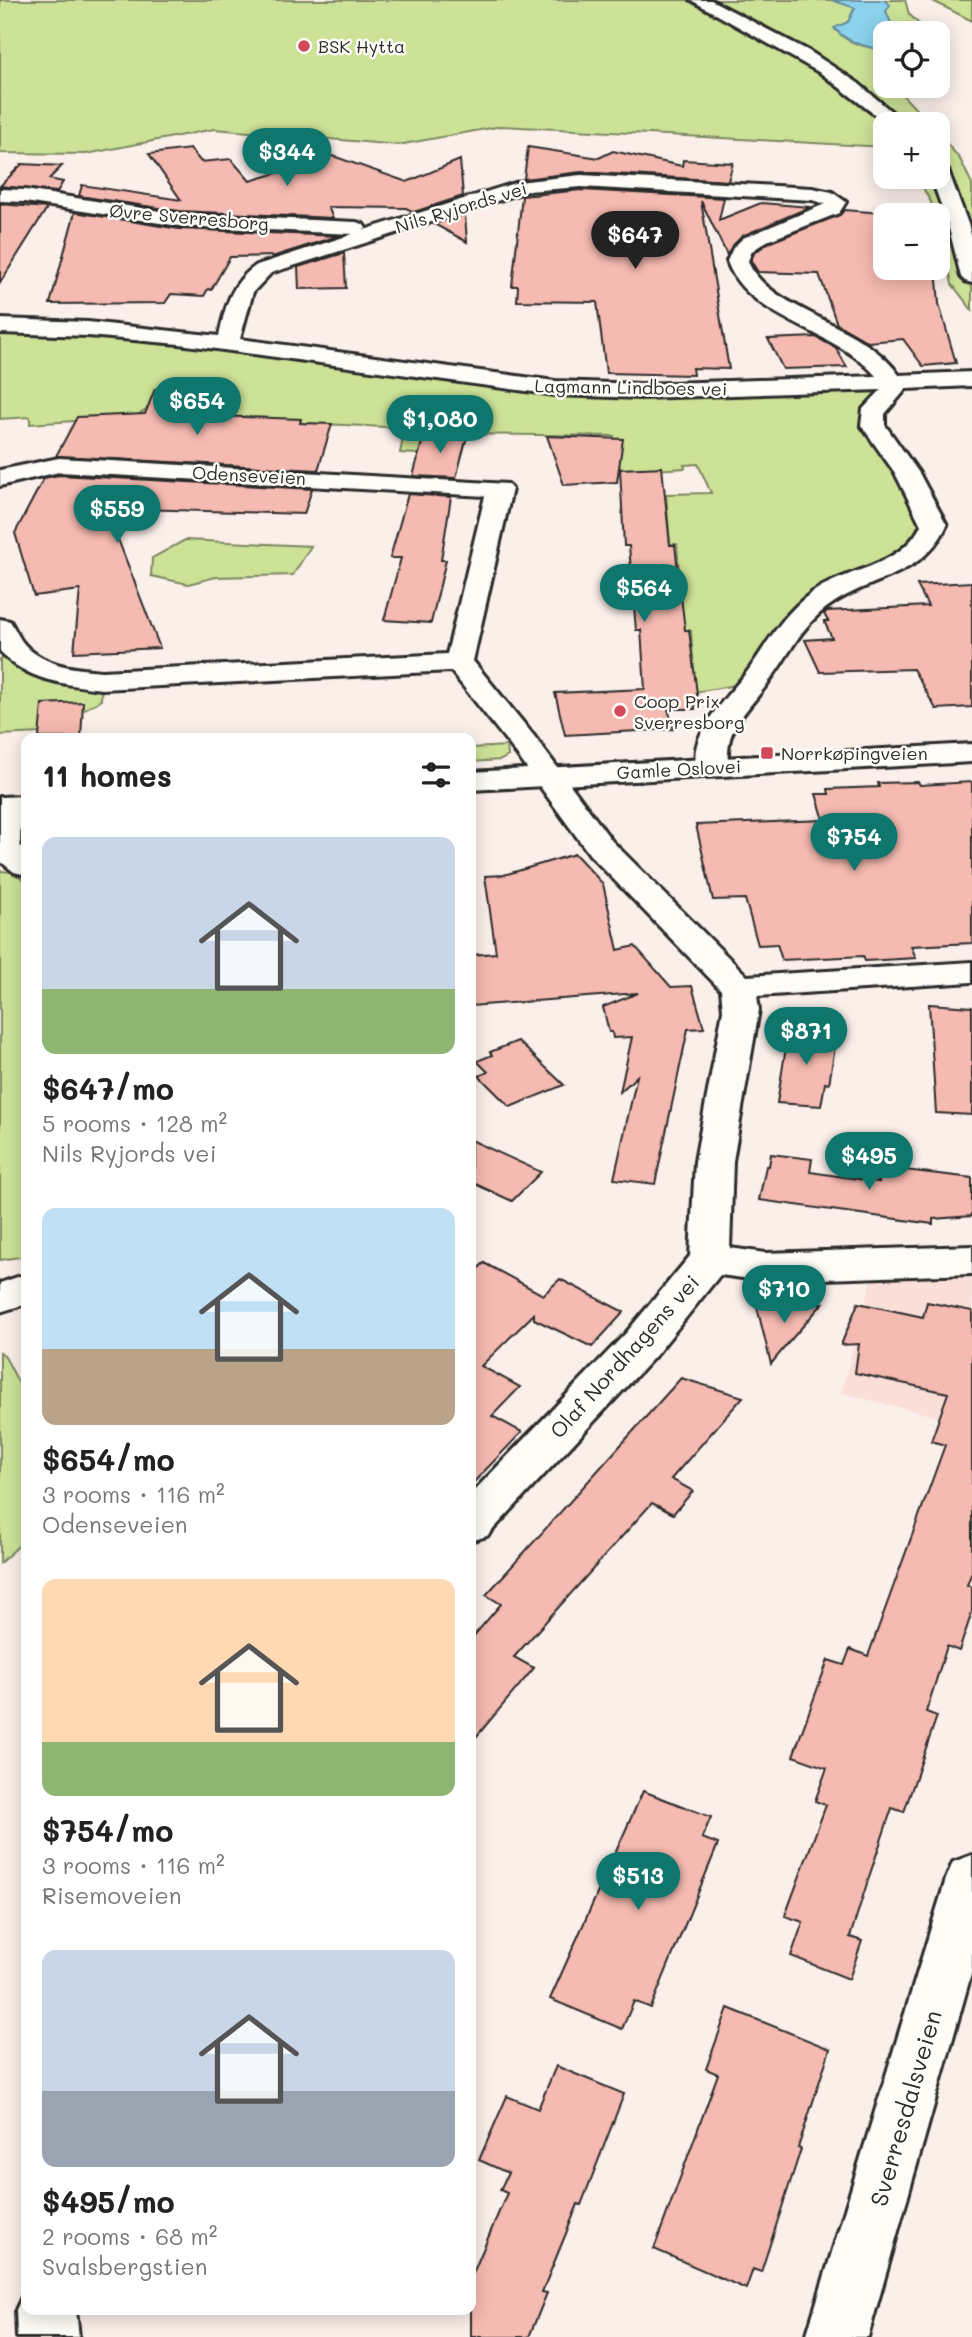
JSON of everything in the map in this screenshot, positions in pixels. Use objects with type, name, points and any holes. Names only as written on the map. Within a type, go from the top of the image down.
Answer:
[{"type":"street","points":[[699,0],[807,57],[851,84],[883,112]]},
{"type":"street","name":"Nils Ryjords vei","points":[[228,344],[242,289],[252,276],[290,259],[525,186],[581,181],[812,194],[833,200],[837,205],[771,233],[743,249],[738,259],[740,267],[756,289],[774,303],[837,334],[860,349],[883,369],[892,382]]},
{"type":"street","points":[[945,189],[958,224],[972,277]]},
{"type":"street","name":"Øvre Sverresborg","points":[[0,195],[25,196],[179,220],[355,228],[378,232]]},
{"type":"street","name":"Lagmann Lindboes vei","points":[[0,326],[88,329],[228,344],[555,388],[715,389],[972,379]]},
{"type":"street","points":[[712,766],[709,753],[724,719],[761,674],[780,641],[805,612],[831,591],[859,578],[891,568],[930,540],[934,525],[927,507],[871,418],[876,407],[894,389],[892,382]]},
{"type":"street","name":"Odenseveien","points":[[0,478],[60,465],[499,489],[459,662]]},
{"type":"street","points":[[0,626],[10,647],[30,662],[81,678],[126,680],[459,662],[601,848],[738,987],[972,972]]},
{"type":"street","name":"Gamle Oslovei","points":[[476,781],[972,753]]},
{"type":"street","points":[[11,806],[4,849],[21,861]]},
{"type":"street","name":"Olaf Nordhagens vei","points":[[476,1518],[641,1344],[710,1259],[714,1161],[741,1010],[738,987]]},
{"type":"street","points":[[710,1259],[765,1267],[972,1260]]},
{"type":"street","name":"Sverresdalsveien","points":[[837,2337],[972,1879]]},
{"type":"street","points":[[46,2315],[48,2337]]},
{"type":"shaded area","points":[[972,1273],[972,1425],[841,1393],[872,1278]]},
{"type":"green space","points":[[0,0],[832,0],[855,7],[848,22],[835,29],[849,40],[873,48],[873,98],[905,98],[919,112],[873,112],[873,146],[502,126],[398,145],[214,129],[86,154],[0,153]]},
{"type":"green space","points":[[884,0],[905,0],[909,14],[916,21],[884,21]]},
{"type":"green space","points":[[931,0],[972,0],[972,21]]},
{"type":"green space","points":[[950,147],[960,159],[972,184],[972,310],[952,284],[950,203],[931,203],[924,189],[950,189]]},
{"type":"green space","points":[[0,326],[88,329],[555,388],[892,382],[871,418],[925,519],[921,548],[805,612],[754,682],[695,692],[691,631],[683,631],[677,544],[670,544],[666,494],[711,493],[698,464],[684,465],[685,468],[622,472],[615,456],[614,436],[457,434],[456,456],[400,453],[405,428],[199,418],[189,407],[194,390],[159,389],[153,406],[134,417],[30,424],[30,417],[0,419]]},
{"type":"green space","points":[[185,540],[311,546],[293,575],[216,577],[188,584],[151,576],[152,558]]},
{"type":"green space","points":[[18,654],[102,680],[101,700],[42,733],[0,735],[0,659]]},
{"type":"green space","points":[[507,746],[508,756],[501,760],[476,762],[476,748]]},
{"type":"green space","points":[[0,871],[12,872],[21,878],[21,1257],[0,1260]]},
{"type":"green space","points":[[0,1352],[21,1387],[21,1544],[0,1563]]},
{"type":"water","points":[[832,0],[884,0],[890,5],[886,11],[890,21],[873,21],[873,48],[849,40],[834,28],[848,22],[855,8]]},
{"type":"building","points":[[528,147],[599,158],[613,151],[682,166],[683,160],[733,163],[728,181],[581,172],[524,179]]},
{"type":"building","points":[[190,149],[201,162],[231,159],[250,181],[333,156],[407,182],[460,160],[463,196],[414,212],[406,208],[328,207],[333,218],[179,211],[79,196],[82,185],[181,200],[149,154]]},
{"type":"building","points":[[22,164],[62,166],[49,179],[63,182],[57,192],[0,186]]},
{"type":"building","points":[[581,190],[724,198],[719,220],[761,203],[810,207],[742,236],[727,255],[701,201],[729,369],[692,368],[693,375],[606,373],[597,302],[517,301],[518,286],[512,286],[522,196]]},
{"type":"building","points":[[0,204],[47,208],[0,283]]},
{"type":"building","points":[[844,210],[873,212],[873,280],[937,280],[939,304],[956,363],[923,366],[903,339],[868,342],[837,324],[819,274],[758,272],[751,261],[754,253],[768,243],[840,215]]},
{"type":"building","points":[[75,212],[179,229],[338,236],[275,256],[230,257],[211,290],[208,289],[204,296],[171,294],[165,303],[50,304]]},
{"type":"building","points":[[465,214],[467,242],[434,224]]},
{"type":"building","points":[[344,253],[346,288],[299,289],[298,267]]},
{"type":"building","points":[[816,337],[836,348],[847,367],[783,369],[768,339]]},
{"type":"building","points":[[155,389],[192,390],[184,415],[301,419],[300,423],[332,424],[318,470],[56,456],[77,417],[145,414]]},
{"type":"building","points":[[425,431],[468,433],[456,478],[413,476]]},
{"type":"building","points":[[547,436],[623,439],[617,482],[564,485]]},
{"type":"building","points":[[662,467],[670,545],[675,545],[685,630],[689,630],[698,702],[695,702],[695,709],[668,709],[674,729],[565,735],[555,693],[645,689],[641,630],[636,630],[629,546],[624,546],[620,469]]},
{"type":"building","points":[[59,475],[312,489],[304,514],[106,508],[160,648],[74,652],[80,590],[34,596],[15,533],[44,478]]},
{"type":"building","points":[[408,494],[451,497],[441,560],[446,560],[431,623],[384,620],[401,558],[390,558]]},
{"type":"building","points":[[972,582],[972,707],[936,709],[913,669],[820,672],[805,640],[832,638],[824,621],[828,621],[824,614],[827,611],[928,606],[917,585]]},
{"type":"building","points":[[83,702],[81,733],[39,733],[42,704]]},
{"type":"building","points":[[918,782],[920,785],[972,782],[972,943],[911,946],[916,958],[865,961],[863,956],[782,960],[777,944],[758,945],[745,899],[713,900],[696,825],[824,820],[816,794],[829,794],[828,789],[879,787],[878,783]]},
{"type":"building","points":[[575,854],[603,884],[618,950],[635,946],[671,987],[692,986],[704,1028],[688,1029],[655,1184],[614,1179],[637,1076],[620,1092],[632,1037],[613,1038],[603,1007],[638,993],[476,1006],[476,955],[496,953],[485,876],[504,875]]},
{"type":"building","points":[[929,1004],[972,1007],[972,1115],[936,1113]]},
{"type":"building","points":[[789,1028],[837,1034],[829,1084],[825,1083],[821,1106],[777,1103]]},
{"type":"building","points":[[518,1041],[564,1085],[510,1107],[479,1076],[488,1072],[477,1061],[492,1055],[490,1052]]},
{"type":"building","points":[[476,1142],[541,1172],[512,1201],[476,1184]]},
{"type":"building","points":[[771,1154],[812,1159],[810,1172],[879,1182],[880,1167],[972,1178],[972,1216],[933,1219],[933,1224],[759,1200]]},
{"type":"building","points":[[484,1263],[543,1295],[560,1279],[624,1312],[592,1347],[534,1319],[534,1314],[481,1366],[520,1387],[492,1416],[522,1432],[476,1480],[476,1270]]},
{"type":"building","points":[[927,1302],[972,1311],[972,1572],[967,1585],[972,1587],[972,1612],[959,1651],[947,1646],[926,1712],[937,1716],[904,1812],[892,1808],[850,1937],[862,1941],[849,1979],[791,1956],[803,1922],[785,1916],[826,1805],[815,1801],[827,1768],[793,1756],[828,1660],[844,1665],[850,1649],[868,1656],[945,1445],[931,1441],[948,1393],[855,1373],[859,1344],[841,1345],[858,1303],[923,1317]]},
{"type":"building","points":[[823,1303],[789,1342],[771,1364],[757,1307]]},
{"type":"building","points":[[681,1378],[743,1397],[671,1479],[693,1491],[673,1514],[652,1503],[514,1657],[534,1668],[476,1737],[476,1633],[501,1604],[486,1595]]},
{"type":"building","points":[[643,1791],[711,1817],[702,1838],[718,1844],[651,2008],[634,2001],[622,2029],[550,1999]]},
{"type":"building","points":[[728,2008],[830,2049],[761,2272],[753,2269],[746,2289],[654,2249],[718,2074],[706,2069]]},
{"type":"building","points":[[556,2066],[624,2094],[581,2205],[578,2204],[542,2292],[547,2293],[529,2337],[471,2337],[471,2315],[476,2315],[476,2266],[507,2193],[500,2190],[508,2173],[479,2160],[507,2096],[538,2109]]},
{"type":"place","name":"BSK Hytta","points":[[304,46]]},
{"type":"place","name":"Coop Prix Sverresborg","points":[[620,711]]},
{"type":"place","name":"Norrkøpingveien","points":[[767,753]]}]
